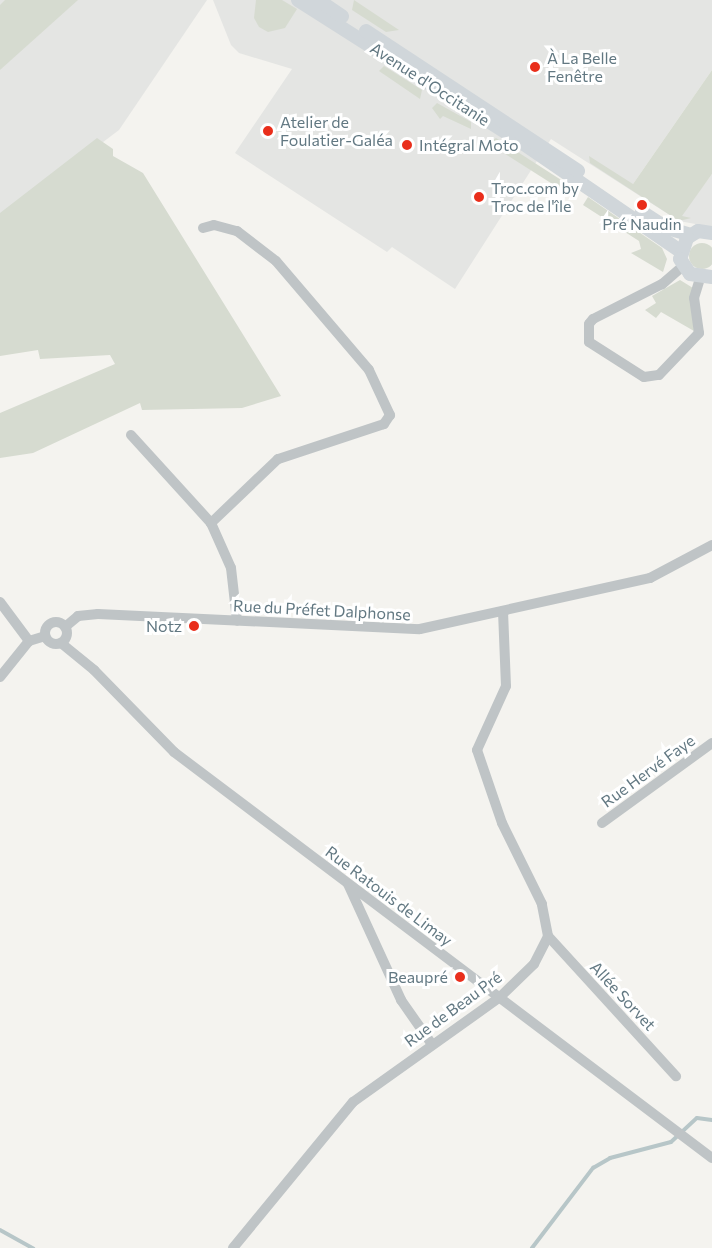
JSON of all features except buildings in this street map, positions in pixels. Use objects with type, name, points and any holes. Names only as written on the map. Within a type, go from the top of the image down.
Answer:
[{"type":"main road","name":"Avenue d'Occitanie","points":[[298,0],[650,228],[680,250]]},
{"type":"main road","name":"Avenue d'Occitanie","points":[[318,0],[648,217],[670,229],[691,235],[712,232]]},
{"type":"main road","points":[[691,235],[680,250],[683,266],[706,278]]},
{"type":"street","points":[[203,228],[225,226],[258,244],[315,303],[373,376],[388,409],[388,421],[279,459],[211,523]]},
{"type":"street","points":[[683,266],[662,284],[593,319],[589,324],[589,342],[644,377],[659,375],[699,333],[694,298],[706,278]]},
{"type":"street","points":[[131,435],[211,523],[231,568],[237,621]]},
{"type":"street","name":"Rue du Préfet Dalphonse","points":[[65,627],[78,616],[98,614],[420,629],[650,578],[712,545]]},
{"type":"street","points":[[0,602],[29,642]]},
{"type":"street","points":[[504,611],[506,686],[477,750],[502,823],[542,904],[548,936]]},
{"type":"street","points":[[53,622],[65,627],[66,638],[61,643],[53,644],[45,636],[46,627],[53,622]]},
{"type":"street","points":[[0,677],[29,642],[45,636]]},
{"type":"street","name":"Rue Ratouis de Limay","points":[[61,643],[94,670],[174,752],[664,1125],[712,1158]]},
{"type":"street","name":"Rue Hervé Faye","points":[[602,823],[712,743]]},
{"type":"street","points":[[348,884],[401,1000],[431,1043]]},
{"type":"street","name":"Rue de Beau Pré","points":[[233,1248],[353,1102],[431,1043],[499,998],[534,964],[548,936]]},
{"type":"street","name":"Allée Sorvet","points":[[548,936],[676,1076]]},
{"type":"shaded area","points":[[0,0],[207,0],[119,130],[0,220]]},
{"type":"shaded area","points":[[5,0],[78,0],[0,70],[0,5]]},
{"type":"shaded area","points":[[213,0],[712,0],[712,70],[633,184],[681,216],[712,174],[712,227],[679,221],[551,139],[455,289],[392,247],[387,252],[235,153],[292,69],[239,53],[231,45]]},
{"type":"shaded area","points":[[256,0],[282,0],[297,9],[285,28],[268,32],[259,27],[254,18]]},
{"type":"shaded area","points":[[354,0],[399,30],[386,32],[352,10]]},
{"type":"shaded area","points":[[384,66],[422,90],[420,99],[379,71]]},
{"type":"shaded area","points":[[712,70],[712,174],[682,216],[691,218],[679,221],[590,163],[589,156],[633,184]]},
{"type":"shaded area","points":[[437,103],[471,122],[471,129],[443,116],[440,119],[432,108]]},
{"type":"shaded area","points":[[97,138],[113,149],[113,156],[143,173],[281,396],[242,408],[142,410],[140,403],[33,453],[0,458],[0,413],[115,364],[110,355],[40,359],[38,350],[0,356],[0,213]]},
{"type":"shaded area","points":[[496,138],[569,185],[565,192],[488,143]]},
{"type":"shaded area","points":[[588,197],[662,248],[667,259],[663,272],[631,253],[641,249],[639,241],[583,205]]},
{"type":"shaded area","points":[[702,243],[711,247],[715,256],[711,265],[702,269],[693,265],[689,256],[693,247]]},
{"type":"shaded area","points":[[680,280],[693,288],[694,331],[661,312],[656,318],[645,310],[656,303],[652,296]]},
{"type":"waterway","points":[[532,1248],[593,1168],[610,1158],[671,1142],[697,1118],[712,1120]]},
{"type":"waterway","points":[[0,1230],[33,1248]]},
{"type":"place","name":"À La Belle Fenêtre","points":[[535,67]]},
{"type":"place","name":"Atelier de Foulatier-Galéa","points":[[268,131]]},
{"type":"place","name":"Intégral Moto","points":[[407,145]]},
{"type":"place","name":"Troc.com by Troc de l'île","points":[[479,197]]},
{"type":"place","name":"Pré Naudin","points":[[642,205]]},
{"type":"place","name":"Notz","points":[[194,626]]},
{"type":"place","name":"Beaupré","points":[[460,977]]}]
